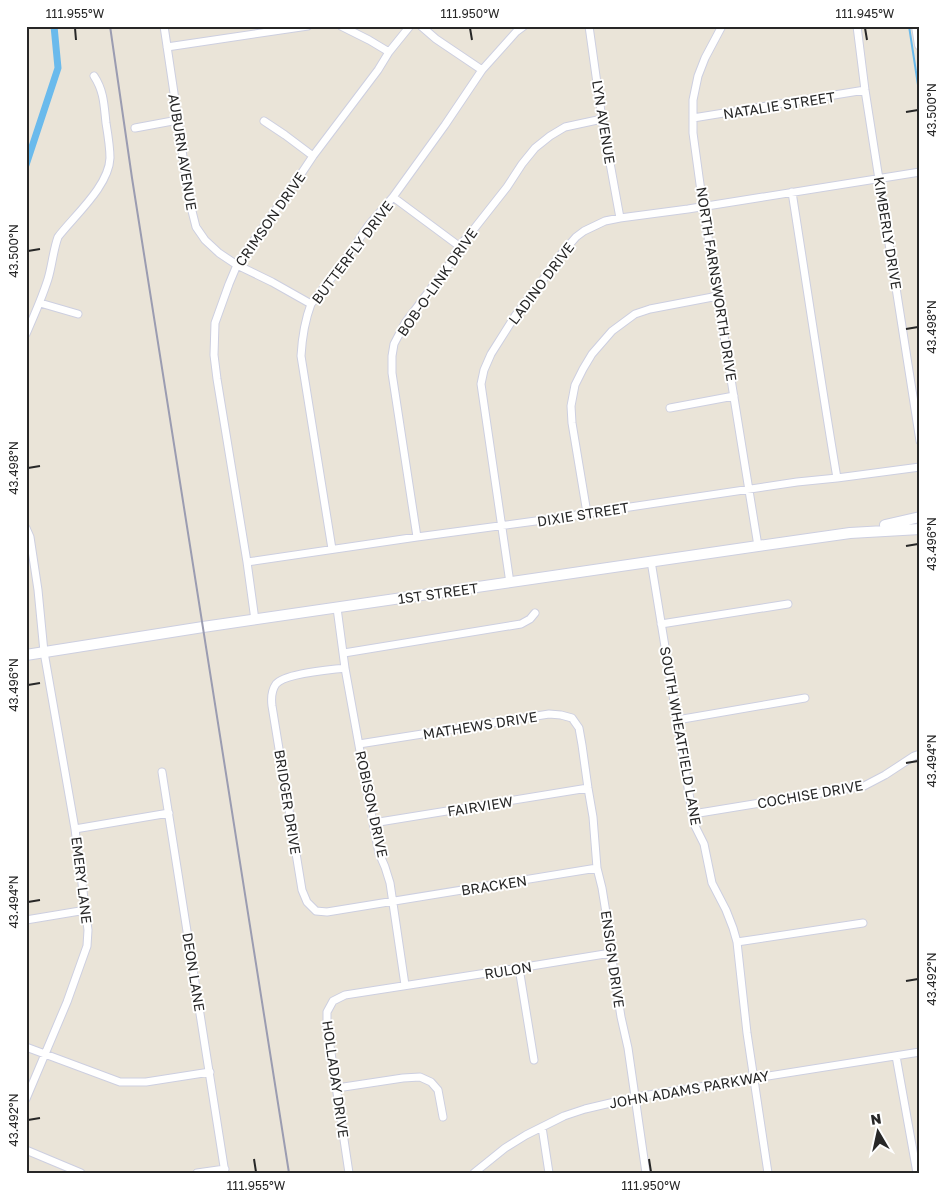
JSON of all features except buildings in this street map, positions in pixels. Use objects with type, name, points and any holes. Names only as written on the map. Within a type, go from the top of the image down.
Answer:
[{"type":"main road","points":[[917,26],[920,45]]},
{"type":"main road","points":[[850,534],[920,517]]},
{"type":"main road","points":[[850,534],[920,529]]},
{"type":"main road","name":"1ST STREET","points":[[26,655],[650,561],[850,534]]},
{"type":"street","name":"AUBURN AVENUE","points":[[164,26],[187,188],[196,227],[205,240],[219,253],[237,265],[311,304]]},
{"type":"street","points":[[167,47],[308,26]]},
{"type":"street","points":[[341,26],[389,52]]},
{"type":"street","name":"CRIMSON DRIVE","points":[[255,620],[217,379],[214,355],[215,323],[237,265],[313,156],[410,26]]},
{"type":"street","points":[[421,26],[436,39],[482,70]]},
{"type":"street","name":"BUTTERFLY DRIVE","points":[[332,549],[301,356],[311,304],[344,262],[368,226],[392,198],[482,70],[516,32],[524,26]]},
{"type":"street","name":"LYN AVENUE","points":[[589,26],[602,120],[620,218]]},
{"type":"street","name":"NORTH FARNSWORTH DRIVE","points":[[722,26],[704,58],[698,76],[693,100],[693,133],[758,546]]},
{"type":"street","name":"KIMBERLY DRIVE","points":[[857,26],[865,90],[920,441]]},
{"type":"street","points":[[26,334],[49,277],[54,246],[58,237],[98,189],[108,170],[110,158],[104,102],[102,90],[94,76]]},
{"type":"street","name":"NATALIE STREET","points":[[693,118],[865,90]]},
{"type":"street","points":[[135,128],[178,120]]},
{"type":"street","name":"BOB-O-LINK DRIVE","points":[[417,537],[392,373],[394,344],[405,323],[450,262],[459,246],[507,187],[535,148],[565,127],[602,120]]},
{"type":"street","points":[[264,121],[313,156]]},
{"type":"street","name":"LADINO DRIVE","points":[[510,583],[481,384],[484,370],[491,354],[557,259],[576,237],[605,221],[620,218],[920,172]]},
{"type":"street","points":[[792,192],[837,478]]},
{"type":"street","points":[[392,198],[459,246]]},
{"type":"street","points":[[587,513],[572,423],[571,406],[575,385],[592,354],[612,331],[635,314],[650,309],[718,296]]},
{"type":"street","points":[[40,303],[78,314]]},
{"type":"street","points":[[670,408],[734,396]]},
{"type":"street","name":"DIXIE STREET","points":[[247,562],[797,482],[920,467]]},
{"type":"street","name":"EMERY LANE","points":[[26,528],[30,536],[32,548],[44,652],[75,829],[88,930],[87,946],[67,1002],[26,1099]]},
{"type":"street","name":"SOUTH WHEATFIELD LANE","points":[[650,561],[694,824],[704,844],[712,883],[726,910],[737,942],[747,1033],[768,1173]]},
{"type":"street","points":[[662,624],[788,604]]},
{"type":"street","name":"ROBISON DRIVE","points":[[337,608],[345,668],[373,824],[379,854],[390,884],[405,985]]},
{"type":"street","points":[[344,653],[522,624],[535,613]]},
{"type":"street","name":"BRIDGER DRIVE","points":[[345,668],[287,677],[277,683],[271,694],[302,890],[307,902],[316,911],[328,912],[392,901]]},
{"type":"street","points":[[677,720],[805,698]]},
{"type":"street","name":"MATHEWS DRIVE","points":[[359,744],[549,714],[572,718],[579,728],[582,745]]},
{"type":"street","name":"ENSIGN DRIVE","points":[[582,745],[594,817],[597,868],[607,916],[611,953],[636,1097],[646,1173]]},
{"type":"street","name":"COCHISE DRIVE","points":[[693,814],[864,786],[920,754]]},
{"type":"street","name":"DEON LANE","points":[[162,772],[225,1171]]},
{"type":"street","name":"FAIRVIEW","points":[[373,824],[588,788]]},
{"type":"street","points":[[75,829],[169,813]]},
{"type":"street","name":"BRACKEN","points":[[392,901],[597,868]]},
{"type":"street","points":[[26,920],[86,910]]},
{"type":"street","points":[[737,942],[863,923]]},
{"type":"street","name":"RULON","points":[[405,985],[611,953]]},
{"type":"street","points":[[519,968],[534,1060]]},
{"type":"street","name":"HOLLADAY DRIVE","points":[[349,1173],[327,1026],[327,1012],[333,1001],[345,995],[405,985]]},
{"type":"street","points":[[26,1047],[120,1082],[146,1082],[210,1072]]},
{"type":"street","name":"JOHN ADAMS PARKWAY","points":[[474,1173],[505,1148],[564,1116],[585,1109],[636,1097],[920,1052]]},
{"type":"street","points":[[896,1056],[917,1173]]},
{"type":"street","points":[[337,1088],[420,1077],[431,1082],[438,1090],[444,1117]]},
{"type":"street","points":[[542,1127],[549,1173]]},
{"type":"street","points":[[26,1150],[81,1173]]},
{"type":"street","points":[[197,1173],[225,1171]]},
{"type":"waterway","points":[[26,165],[58,68],[54,26]]},
{"type":"waterway","points":[[909,26],[920,98]]},
{"type":"railway","points":[[110,26],[132,178],[289,1173]]}]
